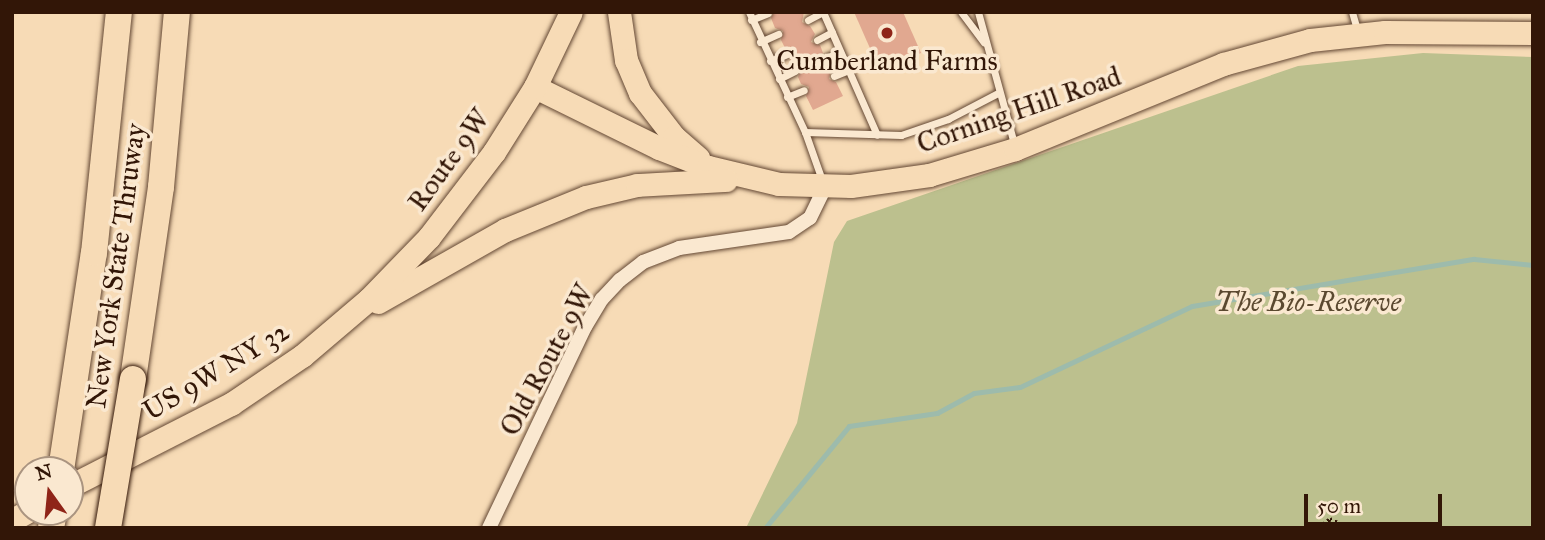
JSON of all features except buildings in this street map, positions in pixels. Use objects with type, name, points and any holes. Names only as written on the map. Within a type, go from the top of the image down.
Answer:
[{"type":"highway","name":"New York State Thruway","points":[[70,456],[71,410],[103,180],[119,12]]},
{"type":"highway","name":"New York State Thruway","points":[[108,528],[161,187],[177,12]]},
{"type":"main road","name":"Route 9W","points":[[345,320],[390,278],[448,214],[506,135],[535,87],[571,12]]},
{"type":"main road","points":[[619,12],[626,60],[640,93],[674,137],[708,167]]},
{"type":"main road","name":"Corning Hill Road","points":[[535,87],[659,148],[708,167],[751,179],[825,187],[902,180],[1015,149],[1223,64],[1310,40],[1355,23],[1533,33]]},
{"type":"main road","points":[[345,320],[476,246],[558,207],[638,185],[751,179]]},
{"type":"main road","name":"US 9W NY 32","points":[[84,474],[231,404],[302,356],[345,320]]},
{"type":"street","name":"Old Route 9W","points":[[488,528],[585,327],[602,299],[620,280],[643,262],[679,248],[789,232],[810,218],[825,187]]},
{"type":"lane","points":[[808,20],[823,12],[877,135]]},
{"type":"lane","points":[[961,12],[986,46]]},
{"type":"lane","points":[[978,12],[1015,149]]},
{"type":"lane","points":[[768,13],[750,16],[760,42],[805,132],[825,187]]},
{"type":"lane","points":[[817,40],[832,32]]},
{"type":"lane","points":[[760,42],[778,34]]},
{"type":"lane","points":[[826,58],[840,52]]},
{"type":"lane","points":[[770,61],[787,54]]},
{"type":"lane","points":[[834,76],[849,70]]},
{"type":"lane","points":[[779,79],[795,71]]},
{"type":"lane","points":[[787,97],[804,90]]},
{"type":"lane","points":[[805,132],[901,135],[936,123],[998,93]]},
{"type":"path","points":[[1319,528],[1330,519],[1338,523],[1338,528]]},
{"type":"green space","name":"The Bio-Reserve","points":[[1423,53],[1533,57],[1533,528],[746,528],[797,423],[834,242],[847,221],[1298,66]]},
{"type":"waterway","points":[[765,528],[849,426],[937,413],[974,393],[1020,387],[1192,306],[1474,259],[1533,265]]},
{"type":"place","name":"Cumberland Farms","points":[[887,33]]}]
